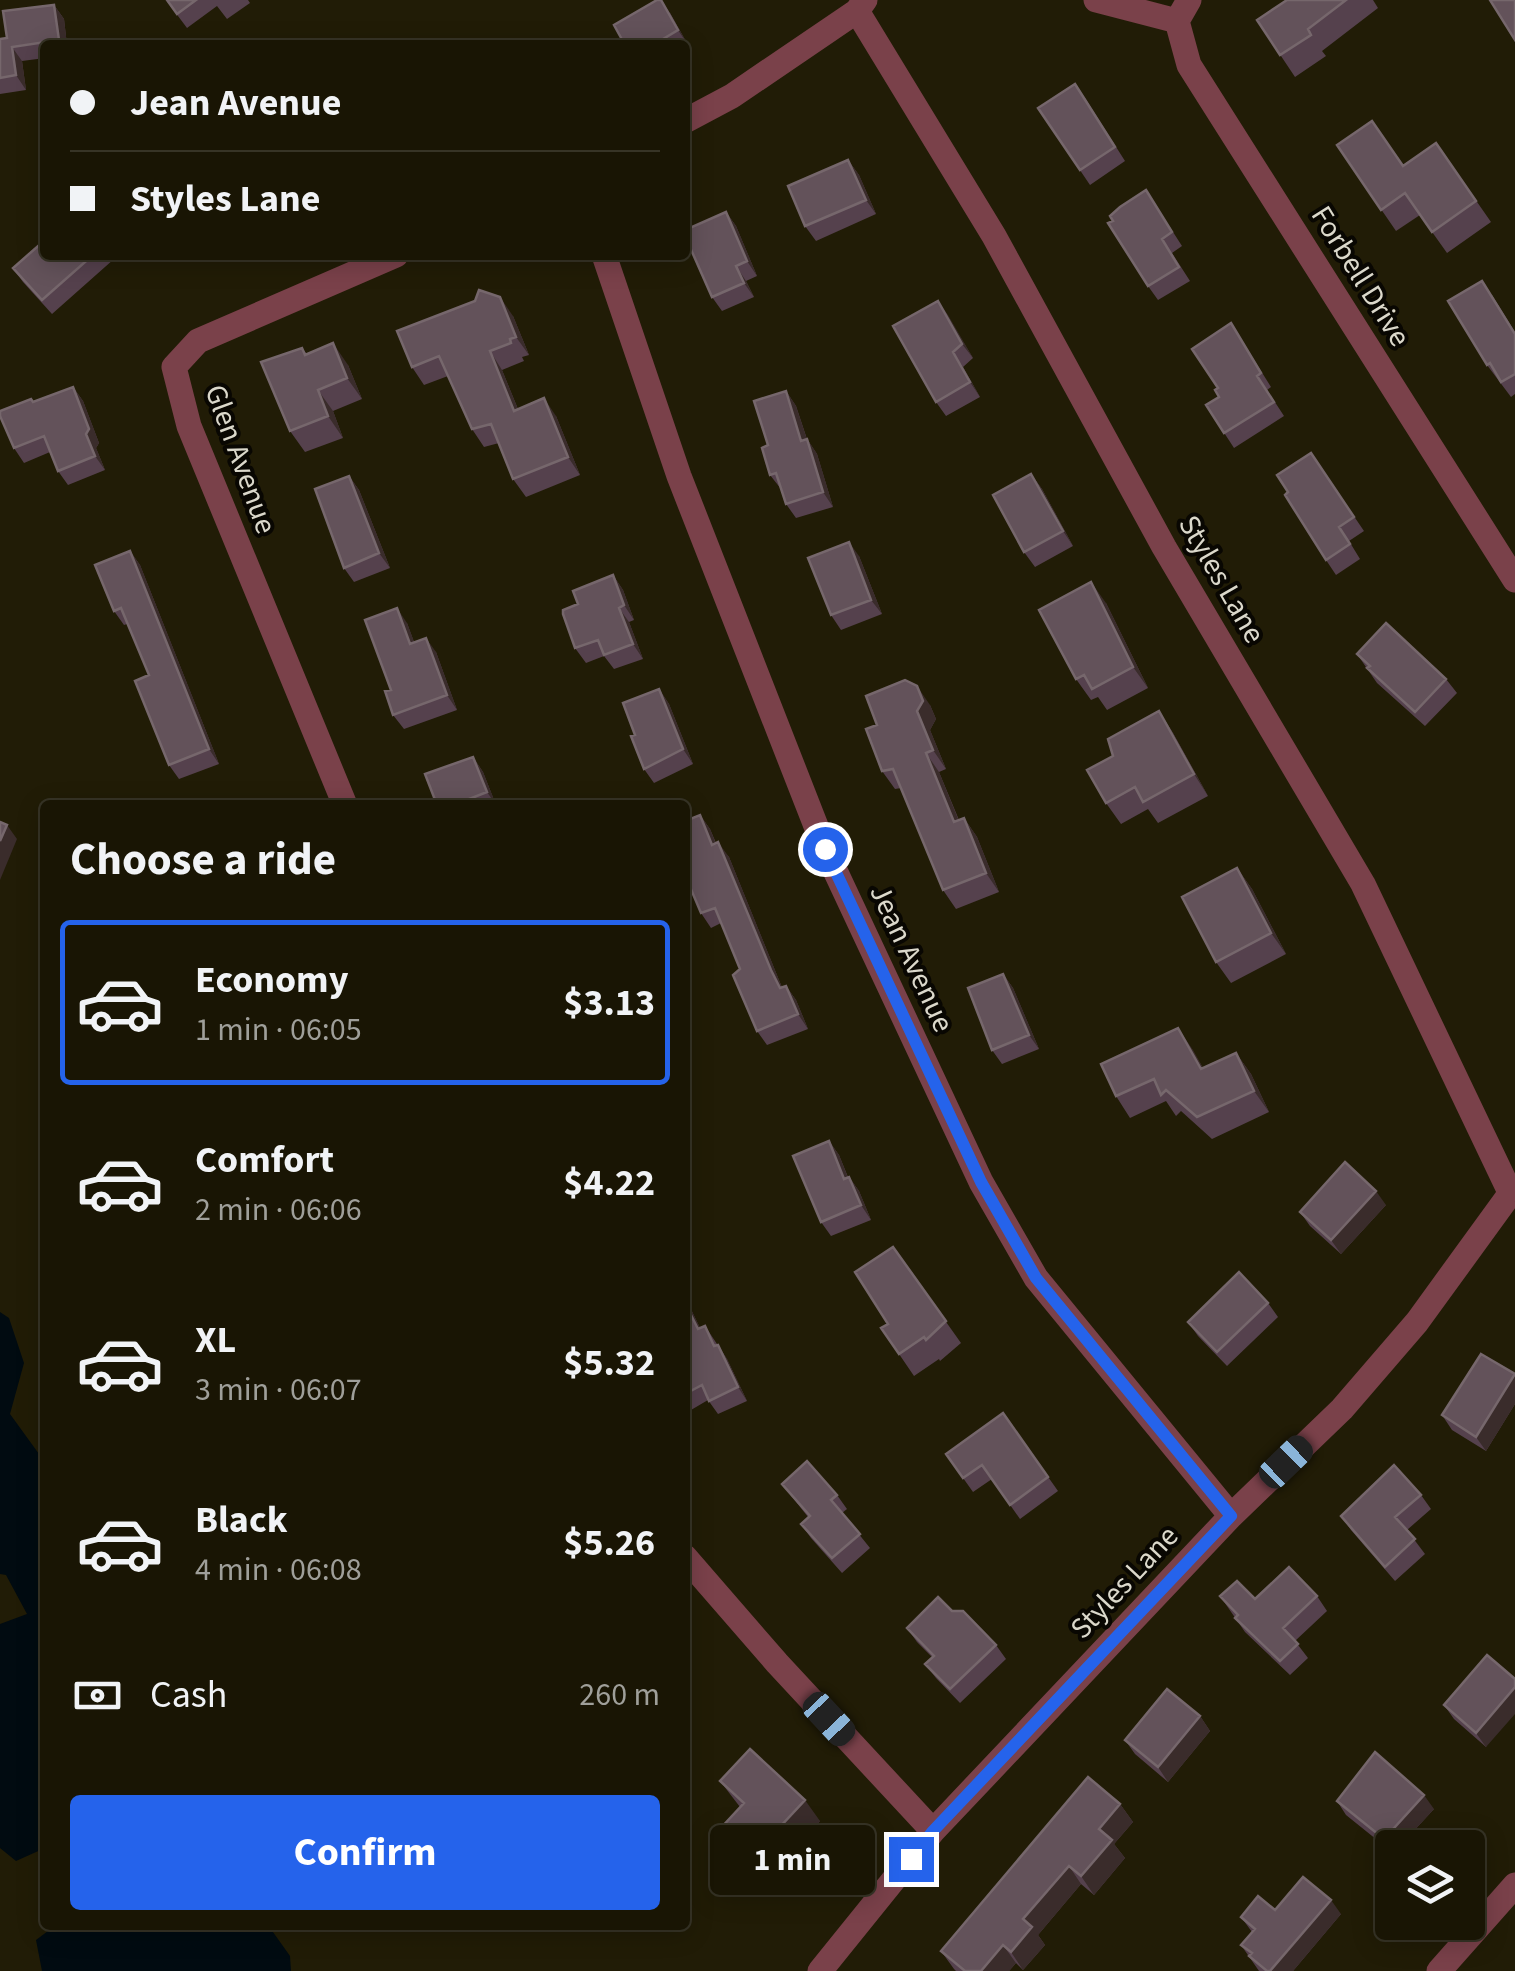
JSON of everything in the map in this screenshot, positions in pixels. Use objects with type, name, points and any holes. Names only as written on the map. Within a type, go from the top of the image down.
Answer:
[{"type":"street","points":[[1096,0],[1183,10]]},
{"type":"street","points":[[690,117],[732,96],[861,5]]},
{"type":"street","name":"Styles Lane","points":[[820,1971],[933,1831],[1231,1516],[1342,1409],[1417,1322],[1512,1188],[1363,884],[1164,547],[994,236],[861,5]]},
{"type":"street","name":"Forbell Drive","points":[[1183,10],[1190,65],[1515,580]]},
{"type":"street","name":"Glen Avenue","points":[[343,800],[189,426],[174,367],[198,341],[384,260]]},
{"type":"street","name":"Jean Avenue","points":[[606,260],[679,476],[825,849],[981,1182],[1036,1278],[1231,1516]]},
{"type":"street","points":[[690,1563],[933,1831]]},
{"type":"street","points":[[1440,1971],[1515,1885]]},
{"type":"shaded area","points":[[0,1312],[9,1318],[24,1363],[10,1414],[40,1454],[40,1850],[16,1861],[0,1848],[0,1624],[27,1614],[6,1575],[0,1574]]},
{"type":"shaded area","points":[[49,1930],[272,1930],[290,1956],[291,1971],[42,1971],[36,1940]]},
{"type":"building","points":[[167,0],[196,0],[177,14]]},
{"type":"building","points":[[661,0],[678,30],[661,40],[622,40],[614,25]]},
{"type":"building","points":[[1287,0],[1346,0],[1308,29],[1311,35],[1280,55],[1257,20]]},
{"type":"building","points":[[1490,0],[1515,0],[1515,40]]},
{"type":"building","points":[[54,5],[59,40],[12,47],[16,75],[0,78],[0,39],[7,38],[3,11]]},
{"type":"building","points":[[1075,84],[1115,147],[1080,170],[1038,108]]},
{"type":"building","points":[[1372,121],[1403,166],[1436,143],[1476,201],[1432,232],[1405,193],[1381,210],[1337,145]]},
{"type":"building","points":[[848,160],[866,200],[805,226],[788,186]]},
{"type":"building","points":[[1146,190],[1172,232],[1162,239],[1179,267],[1148,286],[1108,223],[1120,207]]},
{"type":"building","points":[[726,212],[747,261],[736,266],[744,283],[712,297],[690,247],[690,228]]},
{"type":"building","points":[[40,244],[40,260],[87,260],[42,300],[13,268]]},
{"type":"building","points":[[1482,281],[1515,334],[1515,374],[1501,382],[1448,301]]},
{"type":"building","points":[[479,290],[500,297],[516,337],[490,351],[514,411],[544,398],[568,457],[513,479],[491,424],[472,429],[439,356],[412,367],[397,331],[475,301]]},
{"type":"building","points":[[938,301],[962,344],[953,352],[970,382],[936,402],[893,326]]},
{"type":"building","points":[[1231,323],[1274,402],[1224,433],[1206,405],[1219,397],[1215,390],[1218,388],[1192,349]]},
{"type":"building","points":[[333,343],[347,378],[318,390],[328,416],[290,431],[261,362],[302,348],[305,355]]},
{"type":"building","points":[[73,387],[95,456],[58,471],[44,436],[14,448],[0,411]]},
{"type":"building","points":[[786,391],[801,441],[807,439],[823,492],[786,504],[776,473],[770,475],[762,448],[768,445],[754,401]]},
{"type":"building","points":[[1311,453],[1354,517],[1339,527],[1350,544],[1326,560],[1285,495],[1288,492],[1277,475]]},
{"type":"building","points":[[1031,474],[1063,531],[1024,552],[993,495]]},
{"type":"building","points":[[349,476],[379,553],[344,568],[315,489]]},
{"type":"building","points":[[849,542],[871,600],[831,615],[808,558]]},
{"type":"building","points":[[130,551],[209,749],[169,765],[135,681],[149,675],[121,608],[114,611],[95,565]]},
{"type":"building","points":[[613,575],[624,605],[619,608],[633,644],[604,655],[598,640],[575,648],[563,610],[578,604],[573,591]]},
{"type":"building","points":[[1091,582],[1133,667],[1092,689],[1084,675],[1076,679],[1039,610]]},
{"type":"building","points":[[397,608],[410,644],[426,638],[447,695],[393,715],[385,691],[391,690],[365,620]]},
{"type":"building","points":[[1386,623],[1446,679],[1415,712],[1357,654]]},
{"type":"building","points":[[905,680],[917,686],[923,701],[917,711],[933,750],[926,753],[954,822],[964,818],[986,873],[943,890],[893,769],[882,771],[866,729],[877,725],[866,696]]},
{"type":"building","points":[[659,689],[683,749],[644,769],[623,703]]},
{"type":"building","points":[[1159,711],[1194,774],[1143,802],[1135,787],[1106,803],[1087,770],[1113,756],[1108,739]]},
{"type":"building","points":[[473,757],[487,792],[467,800],[435,800],[425,774]]},
{"type":"building","points":[[700,815],[712,845],[718,842],[771,970],[780,988],[786,986],[798,1014],[757,1031],[733,975],[740,969],[715,908],[701,913],[690,887],[690,819]]},
{"type":"building","points":[[0,822],[7,825],[0,841]]},
{"type":"building","points":[[1237,868],[1271,933],[1216,962],[1182,897]]},
{"type":"building","points":[[1003,974],[1029,1035],[992,1050],[968,988]]},
{"type":"building","points":[[1178,1028],[1201,1069],[1236,1053],[1254,1091],[1197,1117],[1166,1090],[1161,1095],[1154,1079],[1116,1096],[1101,1064]]},
{"type":"building","points":[[829,1141],[844,1179],[849,1177],[861,1205],[821,1222],[793,1156]]},
{"type":"building","points":[[1345,1162],[1376,1191],[1331,1240],[1300,1212]]},
{"type":"building","points":[[893,1247],[946,1321],[926,1340],[924,1337],[899,1354],[881,1328],[888,1324],[855,1272]]},
{"type":"building","points":[[1239,1272],[1268,1303],[1217,1352],[1188,1322]]},
{"type":"building","points":[[690,1313],[698,1329],[705,1326],[714,1346],[718,1345],[738,1387],[709,1401],[702,1385],[690,1391]]},
{"type":"building","points":[[1481,1354],[1515,1374],[1476,1437],[1442,1415]]},
{"type":"building","points":[[1003,1413],[1048,1477],[1010,1505],[982,1465],[963,1478],[946,1454]]},
{"type":"building","points":[[807,1461],[837,1495],[831,1500],[860,1534],[832,1558],[801,1524],[810,1516],[782,1484]]},
{"type":"building","points":[[1394,1465],[1421,1495],[1395,1517],[1415,1539],[1385,1567],[1341,1516]]},
{"type":"building","points":[[1289,1567],[1317,1596],[1283,1628],[1298,1644],[1280,1661],[1235,1618],[1238,1615],[1220,1596],[1237,1581],[1255,1599]]},
{"type":"building","points":[[938,1597],[952,1611],[963,1611],[996,1645],[950,1689],[925,1664],[934,1656],[907,1628]]},
{"type":"building","points":[[1487,1655],[1515,1679],[1515,1687],[1476,1733],[1444,1705]]},
{"type":"building","points":[[1167,1689],[1200,1716],[1158,1767],[1125,1740]]},
{"type":"building","points":[[750,1749],[805,1800],[751,1858],[720,1829],[744,1803],[720,1781]]},
{"type":"building","points":[[1375,1752],[1424,1795],[1392,1830],[1375,1832],[1337,1801]]},
{"type":"building","points":[[1088,1777],[1120,1804],[1099,1829],[1112,1840],[1081,1876],[1069,1866],[1023,1919],[1032,1927],[1011,1952],[1003,1945],[981,1971],[965,1971],[941,1951]]},
{"type":"building","points":[[1303,1877],[1331,1900],[1267,1971],[1241,1945],[1255,1929],[1241,1917],[1258,1896],[1275,1910]]},
{"type":"route","points":[[825,849],[981,1182],[1036,1278],[1231,1516],[933,1831],[911,1859]]}]
